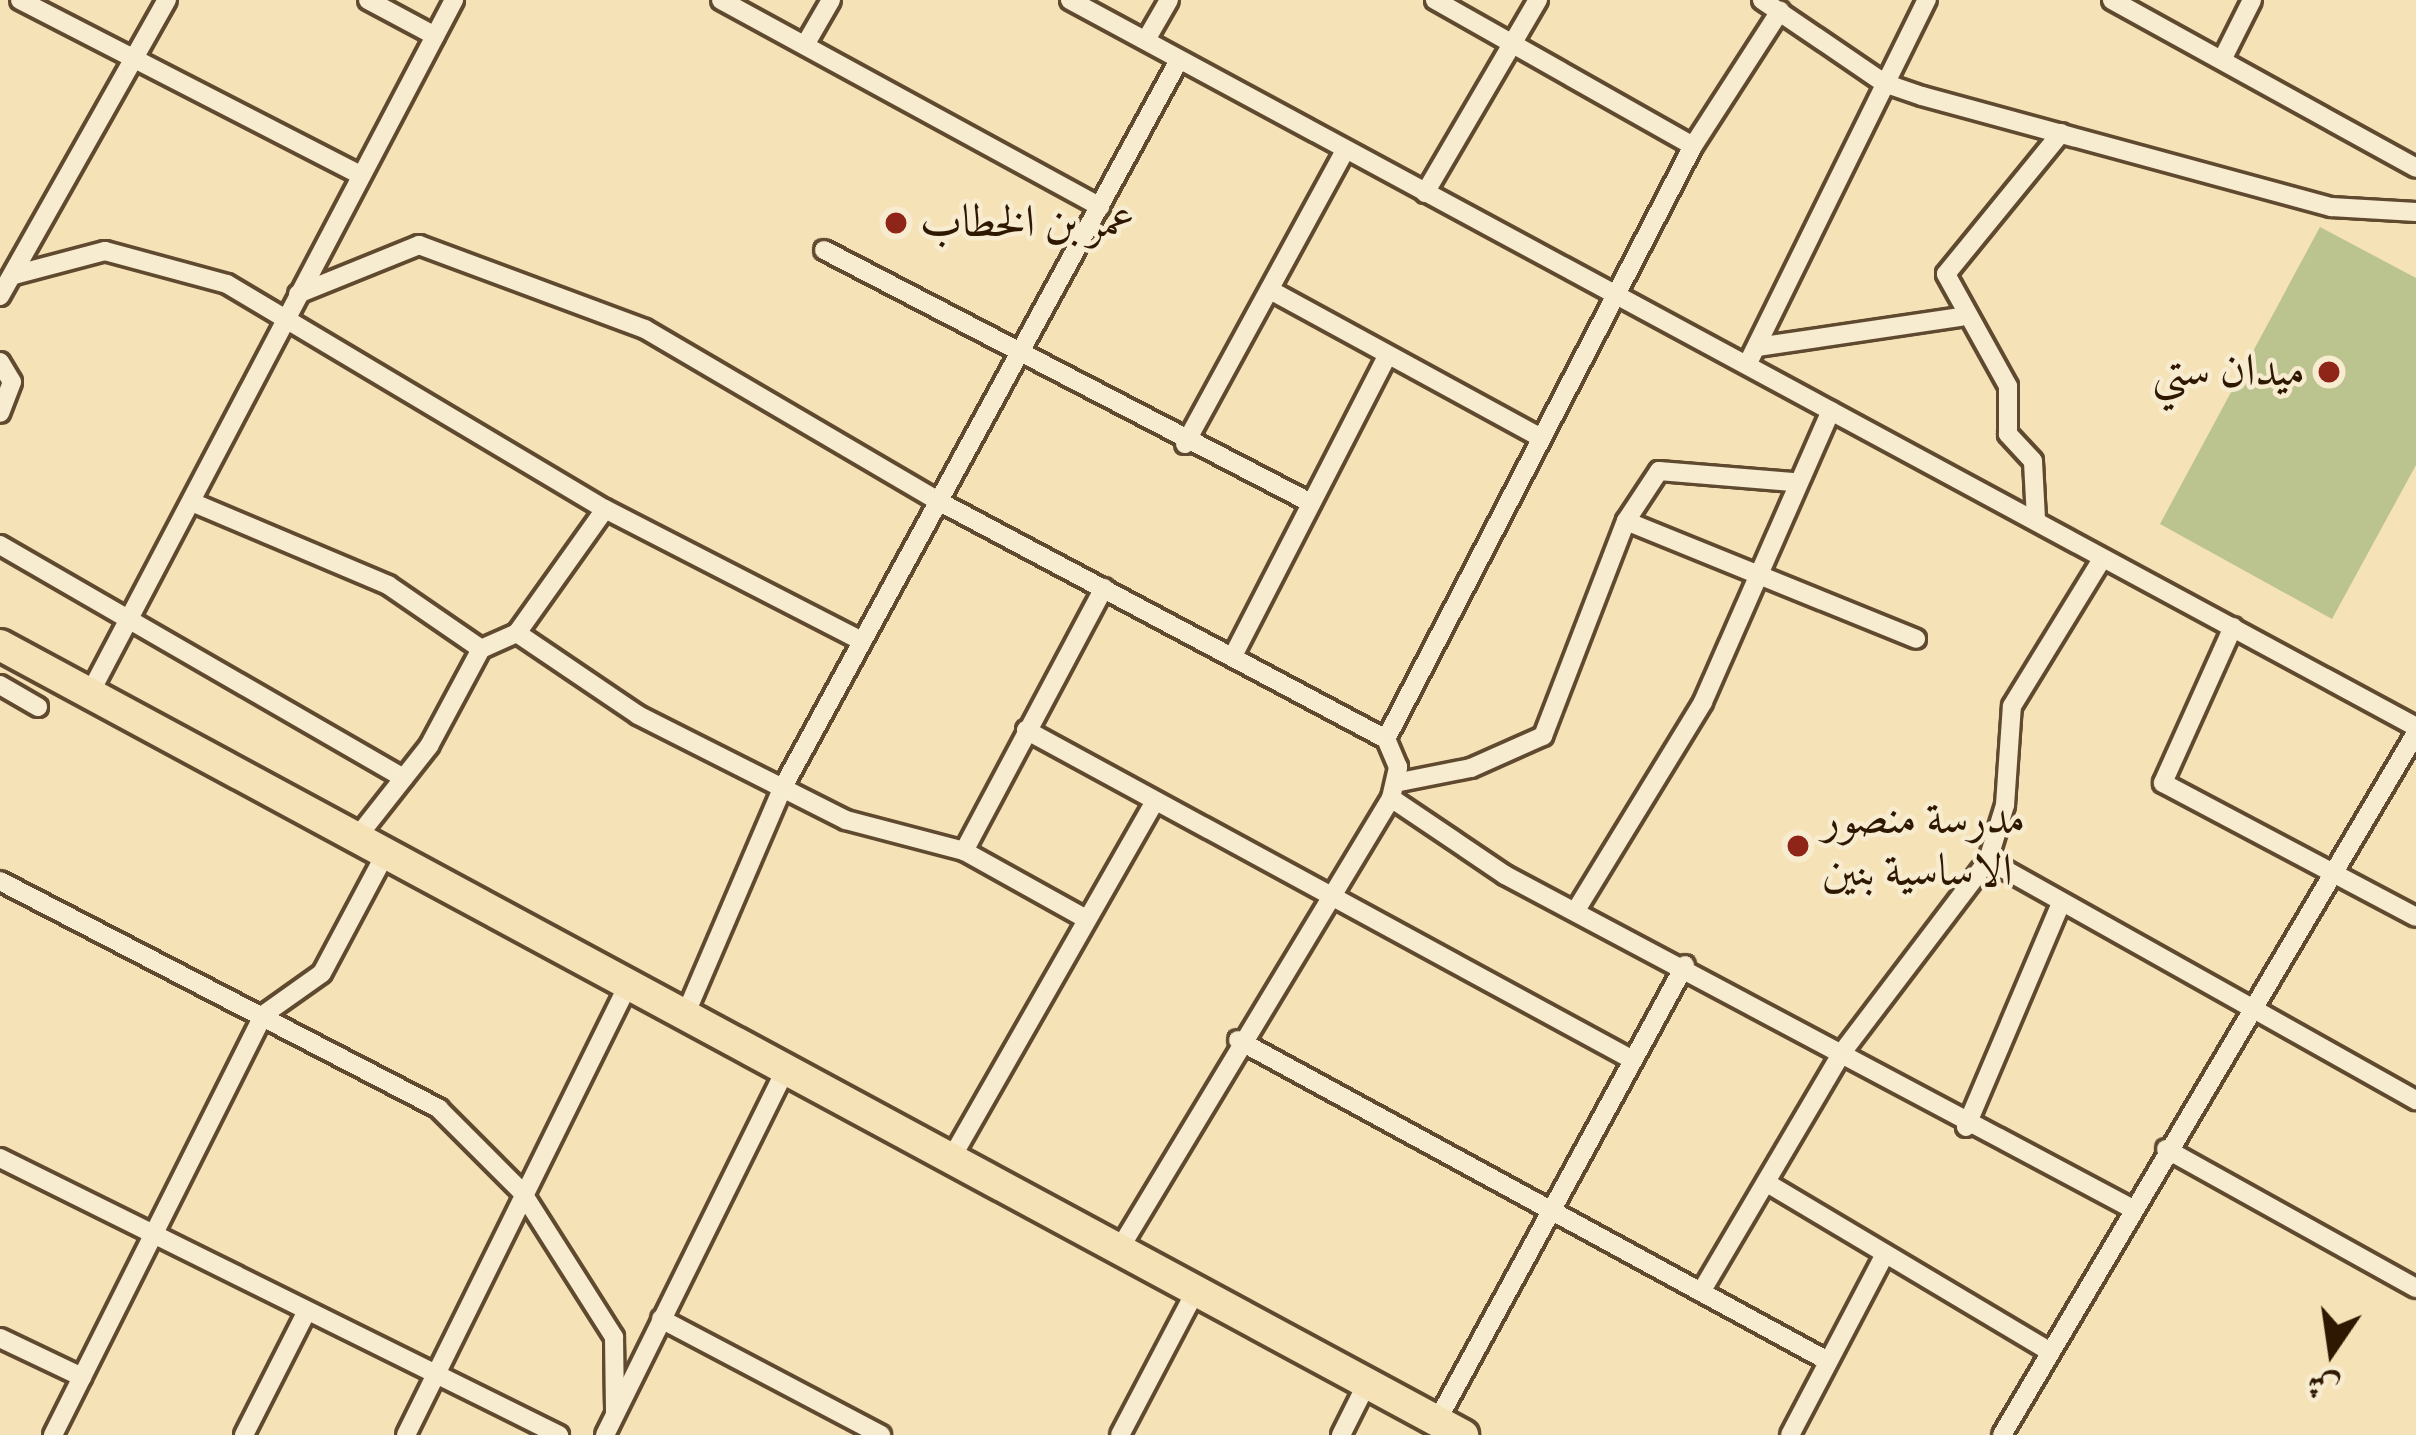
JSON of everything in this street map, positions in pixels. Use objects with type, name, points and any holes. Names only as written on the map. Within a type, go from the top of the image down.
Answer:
[{"type":"highway","points":[[0,645],[1450,1428]]},
{"type":"street","points":[[20,0],[358,174]]},
{"type":"street","points":[[0,296],[167,0]]},
{"type":"street","points":[[368,0],[435,36]]},
{"type":"street","points":[[91,693],[194,503],[358,174],[454,0]]},
{"type":"street","points":[[721,0],[1100,207]]},
{"type":"street","points":[[806,45],[831,0]]},
{"type":"street","points":[[1070,0],[1615,299],[1753,355],[1831,411],[2416,730],[2334,877],[2166,1149],[2002,1435]]},
{"type":"street","points":[[1146,40],[1169,0]]},
{"type":"street","points":[[1435,0],[1693,146]]},
{"type":"street","points":[[1425,193],[1538,0]]},
{"type":"street","points":[[1762,0],[1884,83],[2331,207],[2416,212]]},
{"type":"street","points":[[1753,355],[1927,0]]},
{"type":"street","points":[[2112,0],[2149,9],[2223,58],[2416,168]]},
{"type":"street","points":[[2223,58],[2252,0]]},
{"type":"street","points":[[1780,11],[1693,146],[1538,436],[1386,739],[1396,790],[1505,875],[1578,907],[1685,965],[1966,1127],[2132,1208]]},
{"type":"street","points":[[686,1013],[783,787],[860,640],[1023,361],[1179,60]]},
{"type":"street","points":[[2036,519],[2033,461],[2008,434],[2008,386],[1946,289],[1952,256],[2061,133]]},
{"type":"street","points":[[1185,444],[1345,150]]},
{"type":"street","points":[[298,294],[403,246],[443,250],[666,338],[940,502],[1235,652],[1386,739]]},
{"type":"street","points":[[824,250],[1023,361],[1311,503]]},
{"type":"street","points":[[14,275],[105,251],[227,284],[605,509],[860,640]]},
{"type":"street","points":[[1270,290],[1538,436]]},
{"type":"street","points":[[1753,355],[1961,317]]},
{"type":"street","points":[[1235,652],[1387,356]]},
{"type":"street","points":[[0,362],[13,382],[0,412]]},
{"type":"street","points":[[1578,907],[1703,703],[1793,482],[1831,411]]},
{"type":"street","points":[[1120,1248],[1324,896],[1396,790],[1471,768],[1543,736],[1626,521],[1665,469],[1793,482]]},
{"type":"street","points":[[194,503],[388,585],[481,649]]},
{"type":"street","points":[[358,836],[404,778],[481,649],[517,633],[605,509]]},
{"type":"street","points":[[1626,521],[1756,569],[1916,640]]},
{"type":"street","points":[[0,545],[128,623],[404,778]]},
{"type":"street","points":[[1701,1292],[1841,1054],[1988,860],[2006,805],[2012,706],[2102,559]]},
{"type":"street","points":[[964,851],[1104,587]]},
{"type":"street","points":[[2233,627],[2164,783],[2416,917]]},
{"type":"street","points":[[517,633],[638,715],[853,823],[899,825],[964,851],[1082,916]]},
{"type":"street","points":[[0,685],[38,707]]},
{"type":"street","points":[[1026,730],[1631,1059]]},
{"type":"street","points":[[952,1157],[1082,916],[1154,802]]},
{"type":"street","points":[[53,1435],[263,1015],[322,973],[386,851]]},
{"type":"street","points":[[1988,860],[2416,1100]]},
{"type":"street","points":[[0,881],[415,1091],[522,1192],[614,1337],[615,1413]]},
{"type":"street","points":[[1966,1127],[2060,903]]},
{"type":"street","points":[[1450,1428],[1549,1207],[1685,965]]},
{"type":"street","points":[[406,1435],[629,982]]},
{"type":"street","points":[[1238,1040],[1826,1360]]},
{"type":"street","points":[[605,1435],[787,1067]]},
{"type":"street","points":[[2166,1149],[2416,1288]]},
{"type":"street","points":[[0,1158],[559,1435]]},
{"type":"street","points":[[1767,1183],[2049,1351]]},
{"type":"street","points":[[1790,1435],[1885,1254]]},
{"type":"street","points":[[1120,1435],[1196,1290]]},
{"type":"street","points":[[244,1435],[307,1311]]},
{"type":"street","points":[[661,1319],[880,1435]]},
{"type":"street","points":[[0,1338],[82,1377]]},
{"type":"street","points":[[1341,1435],[1367,1382]]},
{"type":"green space","name":"ميدان ستي","points":[[2320,227],[2416,278],[2416,465],[2332,619],[2160,524]]},
{"type":"place","name":"عمر بن الخطاب","points":[[896,223]]},
{"type":"place","name":"ميدان ستي","points":[[2329,372]]},
{"type":"place","name":"مدرسة منصور الاساسية بنين","points":[[1798,846]]}]
